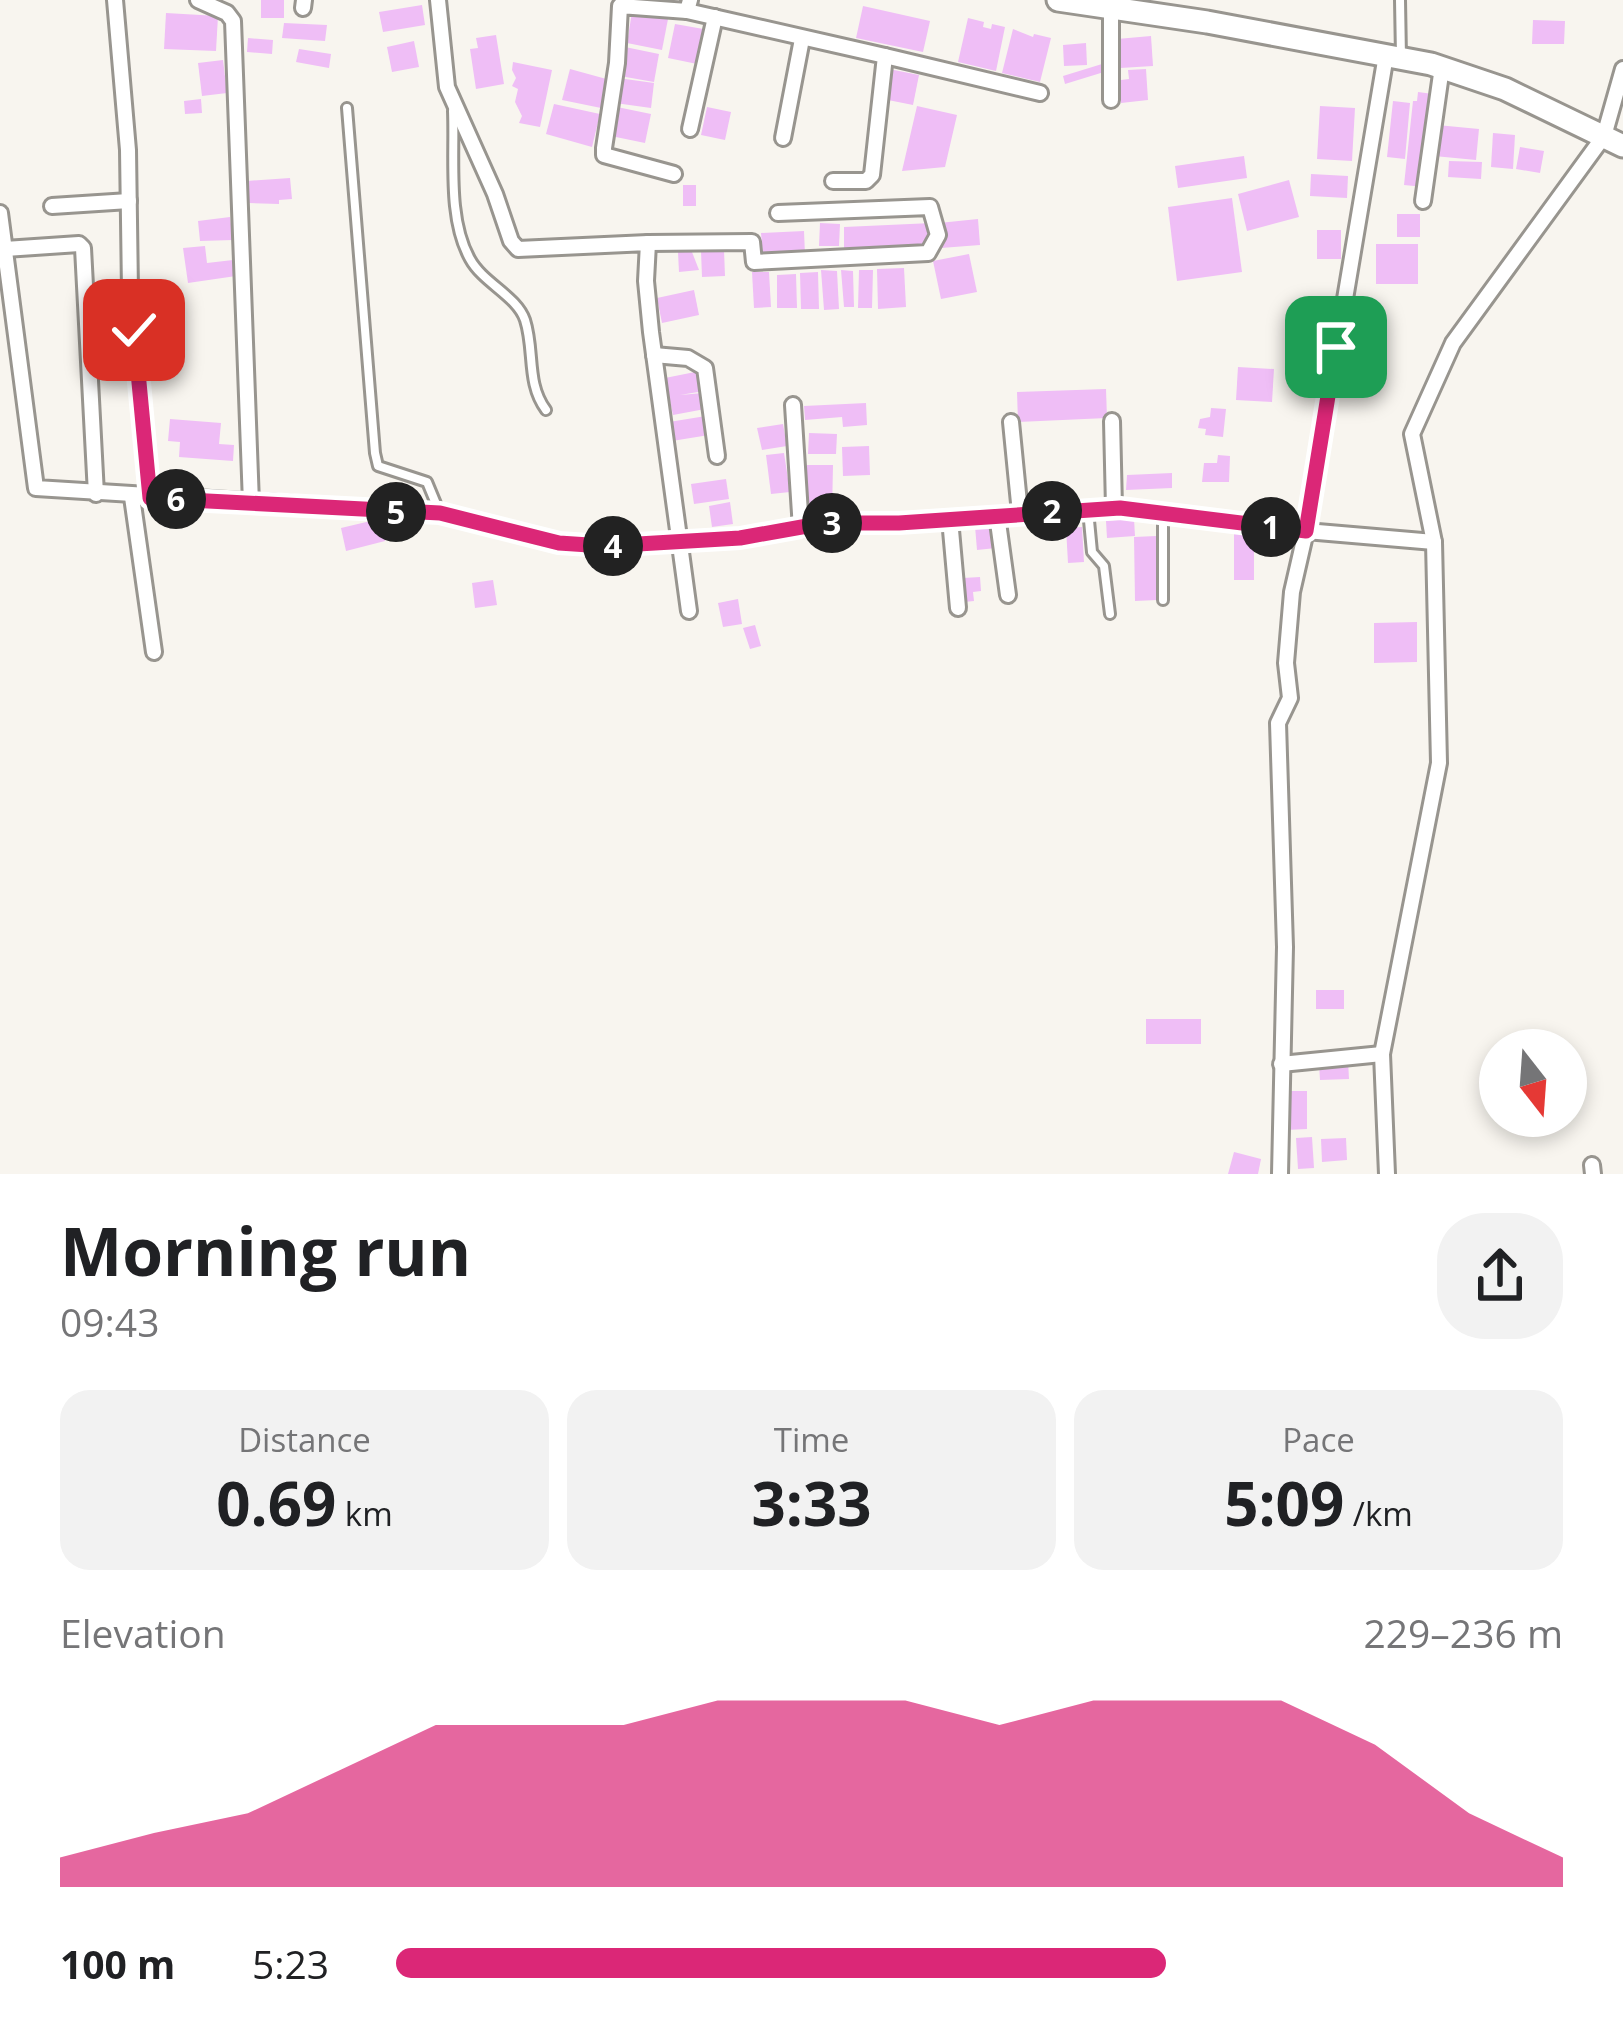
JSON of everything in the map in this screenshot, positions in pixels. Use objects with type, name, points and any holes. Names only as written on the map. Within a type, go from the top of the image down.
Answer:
[{"type":"street","points":[[115,0],[123,63],[130,291],[150,498]]},
{"type":"street","points":[[198,0],[227,13],[233,22],[251,503]]},
{"type":"street","points":[[438,0],[452,104],[518,249],[752,242],[754,262],[928,253],[938,235],[930,207],[778,213]]},
{"type":"street","points":[[1058,0],[1207,22],[1442,67],[1505,89],[1613,141]]},
{"type":"street","points":[[674,174],[604,155],[620,6],[689,6],[802,39],[1040,93]]},
{"type":"street","points":[[1111,10],[1111,100]]},
{"type":"street","points":[[690,129],[715,17]]},
{"type":"street","points":[[783,138],[802,39]]},
{"type":"street","points":[[833,182],[866,181],[872,175],[885,56]]},
{"type":"street","points":[[1280,1174],[1285,947],[1278,723],[1290,698],[1286,663],[1292,592],[1393,57]]},
{"type":"street","points":[[1423,201],[1442,67]]},
{"type":"street","points":[[1387,1174],[1382,1054],[1439,763],[1434,542],[1412,434],[1453,343],[1613,141],[1623,69]]},
{"type":"street","points":[[52,206],[129,201]]},
{"type":"street","points":[[0,213],[36,488],[440,513],[559,543],[604,546],[678,543],[824,523],[1114,508],[1434,542]]},
{"type":"street","points":[[648,243],[646,281],[654,355],[689,611]]},
{"type":"street","points":[[5,249],[70,244],[82,248],[96,494]]},
{"type":"street","points":[[654,355],[688,358],[705,368],[717,456]]},
{"type":"street","points":[[793,406],[801,529]]},
{"type":"street","points":[[1112,421],[1114,508]]},
{"type":"street","points":[[1011,422],[1020,513]]},
{"type":"street","points":[[132,496],[154,652]]},
{"type":"street","points":[[998,515],[1008,595]]},
{"type":"street","points":[[950,519],[958,608]]},
{"type":"street","points":[[1281,1064],[1382,1054]]},
{"type":"lane","points":[[1393,57],[1400,0]]},
{"type":"lane","points":[[452,104],[458,224],[478,270],[525,317],[536,395],[547,410]]},
{"type":"lane","points":[[347,108],[375,453],[378,466],[427,482],[440,513]]},
{"type":"lane","points":[[1088,509],[1092,552],[1104,566],[1110,614]]},
{"type":"lane","points":[[1163,515],[1163,600]]},
{"type":"building","points":[[261,0],[284,0],[284,18],[261,18]]},
{"type":"building","points":[[422,5],[425,25],[383,32],[379,12]]},
{"type":"building","points":[[863,6],[930,21],[923,52],[856,38]]},
{"type":"building","points":[[632,12],[668,19],[662,50],[627,43]]},
{"type":"building","points":[[166,13],[218,16],[216,51],[164,49]]},
{"type":"building","points":[[968,18],[991,29],[992,24],[1005,27],[996,71],[958,62]]},
{"type":"building","points":[[1533,20],[1565,21],[1564,44],[1532,44]]},
{"type":"building","points":[[284,23],[327,25],[325,41],[282,38]]},
{"type":"building","points":[[675,24],[709,30],[702,65],[668,58]]},
{"type":"building","points":[[1013,29],[1051,38],[1040,82],[1002,73]]},
{"type":"building","points":[[496,35],[504,84],[476,89],[470,49],[478,48],[476,38]]},
{"type":"building","points":[[1151,36],[1153,66],[1120,68],[1117,39]]},
{"type":"building","points":[[248,38],[273,40],[272,54],[247,52]]},
{"type":"building","points":[[414,41],[419,67],[392,72],[387,47]]},
{"type":"building","points":[[1086,43],[1087,65],[1064,66],[1063,45]]},
{"type":"building","points":[[625,47],[659,54],[654,82],[620,76]]},
{"type":"building","points":[[299,49],[331,54],[329,68],[296,62]]},
{"type":"building","points":[[223,60],[227,93],[202,96],[198,63]]},
{"type":"building","points":[[513,62],[552,70],[540,127],[519,123],[522,116],[515,102],[518,89],[512,86],[516,78]]},
{"type":"building","points":[[1102,64],[1104,72],[1065,84],[1063,76]]},
{"type":"building","points":[[570,69],[610,80],[606,109],[562,100]]},
{"type":"building","points":[[889,69],[919,75],[913,105],[883,99]]},
{"type":"building","points":[[1146,69],[1148,100],[1121,103],[1121,80],[1129,79],[1128,70]]},
{"type":"building","points":[[618,78],[654,83],[651,108],[615,103]]},
{"type":"building","points":[[1418,92],[1433,94],[1424,187],[1404,185],[1413,101]]},
{"type":"building","points":[[201,99],[202,113],[185,114],[184,101]]},
{"type":"building","points":[[1393,101],[1410,103],[1405,159],[1387,157]]},
{"type":"building","points":[[554,104],[600,114],[592,147],[546,134]]},
{"type":"building","points":[[917,106],[957,115],[945,167],[902,171]]},
{"type":"building","points":[[1320,106],[1355,108],[1352,161],[1317,159]]},
{"type":"building","points":[[617,107],[651,114],[645,143],[611,136]]},
{"type":"building","points":[[707,107],[731,112],[725,140],[701,135]]},
{"type":"building","points":[[1437,125],[1479,129],[1476,160],[1434,156]]},
{"type":"building","points":[[1493,133],[1515,135],[1513,169],[1491,167]]},
{"type":"building","points":[[1520,147],[1544,151],[1540,173],[1516,169]]},
{"type":"building","points":[[1244,156],[1247,178],[1178,188],[1175,166]]},
{"type":"building","points":[[1449,161],[1482,162],[1481,179],[1448,177]]},
{"type":"building","points":[[1311,174],[1348,176],[1347,198],[1310,196]]},
{"type":"building","points":[[290,178],[292,199],[279,200],[279,204],[249,203],[247,181]]},
{"type":"building","points":[[1289,180],[1299,217],[1247,231],[1238,194]]},
{"type":"building","points":[[683,185],[696,185],[696,206],[683,206]]},
{"type":"building","points":[[1232,198],[1242,272],[1177,281],[1168,207]]},
{"type":"building","points":[[1397,214],[1420,214],[1420,237],[1397,237]]},
{"type":"building","points":[[230,217],[233,240],[200,241],[198,221]]},
{"type":"building","points":[[978,219],[980,245],[941,248],[939,223]]},
{"type":"building","points":[[820,223],[840,224],[839,246],[819,246]]},
{"type":"building","points":[[932,223],[930,245],[844,253],[844,227]]},
{"type":"building","points":[[1317,230],[1341,230],[1341,259],[1317,259]]},
{"type":"building","points":[[804,231],[805,255],[763,257],[761,233]]},
{"type":"building","points":[[1376,244],[1418,244],[1418,284],[1376,284]]},
{"type":"building","points":[[205,246],[207,263],[233,260],[236,276],[188,283],[183,248]]},
{"type":"building","points":[[724,250],[725,276],[702,277],[701,251]]},
{"type":"building","points":[[678,252],[692,252],[699,270],[679,272]]},
{"type":"building","points":[[969,254],[977,292],[941,299],[933,261]]},
{"type":"building","points":[[904,268],[906,307],[878,309],[877,269]]},
{"type":"building","points":[[821,270],[837,271],[839,309],[824,310]]},
{"type":"building","points":[[841,270],[853,271],[854,307],[844,307]]},
{"type":"building","points":[[859,270],[873,270],[872,308],[858,308]]},
{"type":"building","points":[[752,272],[769,272],[771,307],[754,308]]},
{"type":"building","points":[[818,272],[819,309],[801,309],[800,273]]},
{"type":"building","points":[[796,274],[797,308],[777,308],[777,275]]},
{"type":"building","points":[[694,290],[699,315],[662,323],[657,298]]},
{"type":"building","points":[[1238,367],[1274,369],[1272,402],[1236,400]]},
{"type":"building","points":[[700,371],[704,391],[680,395],[703,393],[705,409],[673,415],[665,378]]},
{"type":"building","points":[[1106,389],[1107,418],[1018,422],[1017,392]]},
{"type":"building","points":[[866,403],[867,425],[843,427],[842,417],[805,420],[804,406]]},
{"type":"building","points":[[1211,408],[1226,409],[1223,437],[1205,435],[1206,429],[1198,428],[1200,419],[1210,417]]},
{"type":"building","points":[[706,416],[709,435],[672,441],[669,422]]},
{"type":"building","points":[[170,419],[221,423],[219,444],[234,445],[233,461],[179,457],[180,442],[168,441]]},
{"type":"building","points":[[783,424],[787,446],[762,450],[757,428]]},
{"type":"building","points":[[809,433],[837,434],[836,454],[808,454]]},
{"type":"building","points":[[869,446],[870,475],[843,476],[842,447]]},
{"type":"building","points":[[784,453],[790,492],[771,494],[766,455]]},
{"type":"building","points":[[1218,455],[1230,456],[1229,482],[1202,482],[1204,463],[1217,463]]},
{"type":"building","points":[[807,465],[833,465],[832,514],[806,514]]},
{"type":"building","points":[[1172,473],[1172,488],[1126,490],[1127,475]]},
{"type":"building","points":[[726,479],[729,499],[694,504],[691,484]]},
{"type":"building","points":[[730,502],[733,524],[712,527],[709,506]]},
{"type":"building","points":[[379,519],[385,541],[346,551],[341,528]]},
{"type":"building","points":[[1134,519],[1135,536],[1107,538],[1106,521]]},
{"type":"building","points":[[993,524],[996,548],[977,550],[975,526]]},
{"type":"building","points":[[1082,527],[1084,562],[1068,563],[1066,528]]},
{"type":"building","points":[[1234,534],[1254,534],[1254,580],[1234,580]]},
{"type":"building","points":[[1156,536],[1157,600],[1135,601],[1134,537]]},
{"type":"building","points":[[980,577],[981,591],[973,592],[974,601],[964,602],[963,578]]},
{"type":"building","points":[[493,580],[497,605],[475,608],[472,583]]},
{"type":"building","points":[[738,599],[742,624],[723,627],[718,603]]},
{"type":"building","points":[[1417,622],[1417,662],[1374,663],[1374,623]]},
{"type":"building","points":[[755,625],[761,646],[750,649],[743,628]]},
{"type":"building","points":[[1316,990],[1344,990],[1344,1009],[1316,1009]]},
{"type":"building","points":[[1146,1019],[1201,1019],[1201,1044],[1146,1044]]},
{"type":"building","points":[[1348,1061],[1349,1079],[1320,1080],[1319,1063]]},
{"type":"building","points":[[1286,1091],[1307,1091],[1307,1129],[1286,1130]]},
{"type":"building","points":[[1312,1137],[1314,1168],[1298,1169],[1296,1138]]},
{"type":"building","points":[[1346,1138],[1347,1160],[1322,1162],[1321,1139]]},
{"type":"building","points":[[1234,1152],[1261,1159],[1258,1174],[1228,1174]]},
{"type":"route","points":[[134,330],[150,498],[440,513],[559,543],[604,546],[740,538],[824,523],[899,523],[1070,509],[1120,508],[1306,531],[1336,347]]}]
